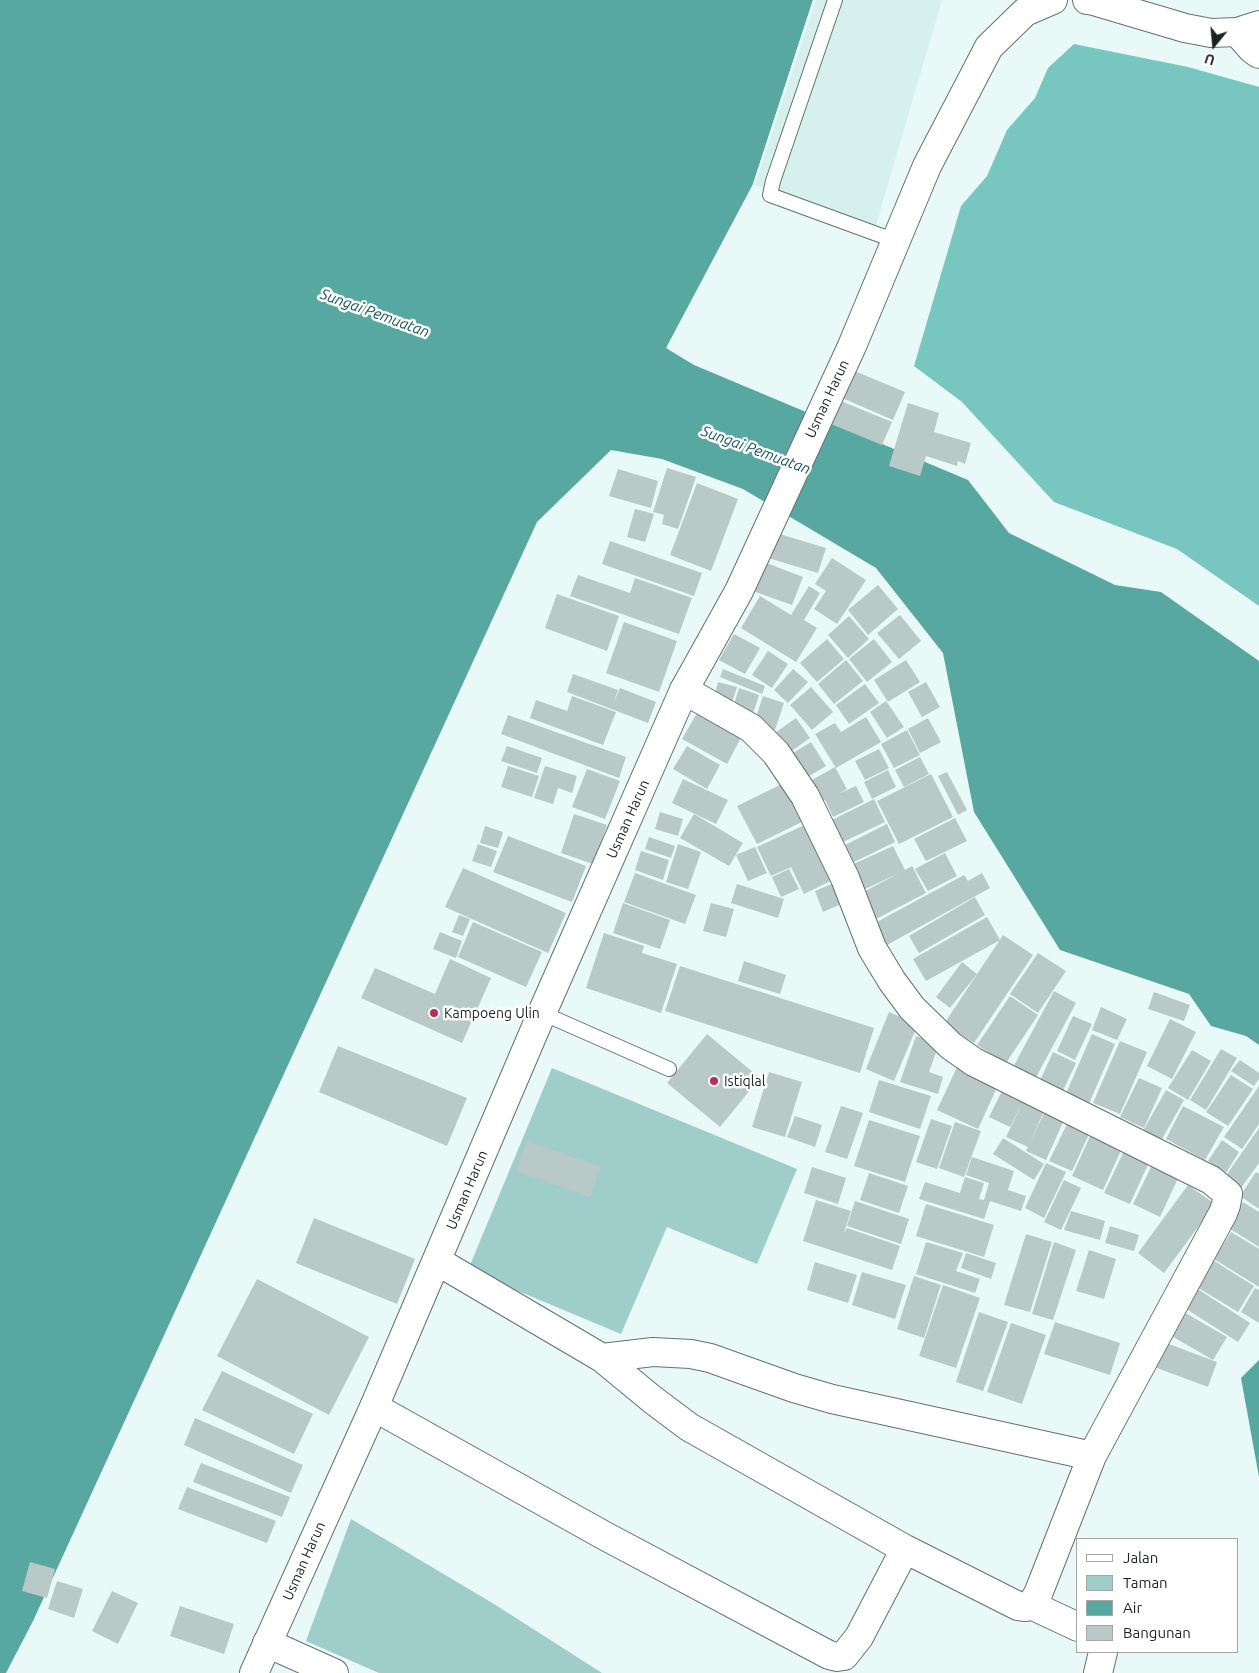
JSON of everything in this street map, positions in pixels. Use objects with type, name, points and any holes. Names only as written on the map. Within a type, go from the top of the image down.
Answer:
[{"type":"street","name":"Usman Harun","points":[[254,1673],[374,1407],[542,1013],[684,690],[739,591],[852,346],[927,166],[989,47],[1025,12],[1053,0]]},
{"type":"street","points":[[1087,0],[1211,34],[1248,28],[1259,54]]},
{"type":"street","points":[[437,1261],[602,1358],[689,1427],[905,1549],[1018,1606],[1026,1607],[1031,1605],[1038,1594],[1092,1456],[1223,1213],[1228,1194],[1211,1180],[974,1062],[951,1046],[912,1008],[892,981],[872,948],[845,878],[805,796],[780,759],[751,728],[684,690]]},
{"type":"street","points":[[602,1358],[653,1352],[691,1354],[710,1358],[794,1388],[832,1399],[1092,1456]]},
{"type":"street","points":[[374,1407],[605,1536],[837,1657],[844,1656],[853,1647],[905,1549]]},
{"type":"street","points":[[1031,1605],[1076,1626]]},
{"type":"street","points":[[267,1643],[334,1673]]},
{"type":"street","points":[[1098,1673],[1103,1653]]},
{"type":"lane","points":[[835,0],[770,195],[896,241]]},
{"type":"lane","points":[[542,1013],[669,1069]]},
{"type":"shaded area","points":[[813,0],[942,0],[875,228],[753,184]]},
{"type":"shaded area","points":[[1074,44],[1188,67],[1259,87],[1259,606],[1177,549],[1054,502],[962,402],[914,366],[961,206],[987,176],[1007,130],[1035,98],[1048,68]]},
{"type":"green space","points":[[552,1068],[797,1169],[757,1264],[667,1227],[621,1334],[468,1270]]},
{"type":"green space","points":[[351,1519],[494,1604],[602,1673],[379,1673],[306,1641]]},
{"type":"water","name":"Sungai Pemuatan","points":[[0,0],[813,0],[753,184],[666,348],[694,365],[968,480],[1009,533],[1115,585],[1161,592],[1259,661],[1259,1045],[1246,1036],[1211,1026],[1189,994],[1060,950],[974,812],[943,653],[876,568],[743,489],[662,459],[611,450],[537,522],[33,1621],[6,1673],[0,1673]]},
{"type":"water","points":[[1259,1360],[1259,1477],[1241,1378]]},
{"type":"pier","points":[[813,0],[816,0],[755,184],[753,184]]},
{"type":"building","points":[[845,367],[905,392],[893,420],[833,394]]},
{"type":"building","points":[[836,399],[892,422],[882,445],[826,422]]},
{"type":"building","points":[[908,403],[939,413],[934,432],[971,443],[965,464],[958,461],[957,466],[926,456],[920,476],[889,466]]},
{"type":"building","points":[[667,468],[696,477],[678,529],[662,524],[664,515],[653,512]]},
{"type":"building","points":[[618,469],[658,481],[651,508],[609,496]]},
{"type":"building","points":[[697,483],[738,499],[711,571],[670,555]]},
{"type":"building","points":[[635,509],[654,514],[645,542],[627,537]]},
{"type":"building","points":[[773,532],[826,548],[818,573],[765,557]]},
{"type":"building","points":[[610,541],[702,573],[694,596],[602,564]]},
{"type":"building","points":[[832,558],[866,580],[837,624],[814,609],[826,591],[815,584]]},
{"type":"building","points":[[764,562],[803,577],[792,605],[753,591]]},
{"type":"building","points":[[578,575],[630,593],[635,578],[692,598],[679,634],[570,596]]},
{"type":"building","points":[[878,585],[898,609],[868,635],[848,610]]},
{"type":"building","points":[[809,586],[820,593],[804,620],[817,628],[796,662],[741,628],[760,596],[791,615]]},
{"type":"building","points":[[557,594],[619,616],[607,651],[545,628]]},
{"type":"building","points":[[900,615],[921,641],[899,659],[877,633]]},
{"type":"building","points":[[849,616],[869,639],[848,658],[828,635]]},
{"type":"building","points":[[624,622],[677,641],[659,692],[606,673]]},
{"type":"building","points":[[734,634],[760,648],[745,674],[719,660]]},
{"type":"building","points":[[827,639],[844,659],[817,682],[800,663]]},
{"type":"building","points":[[874,639],[892,662],[867,682],[849,659]]},
{"type":"building","points":[[768,651],[788,664],[772,688],[752,675]]},
{"type":"building","points":[[846,660],[863,681],[834,704],[818,684]]},
{"type":"building","points":[[906,660],[920,682],[888,702],[874,680]]},
{"type":"building","points":[[723,669],[765,686],[762,694],[720,677]]},
{"type":"building","points":[[793,669],[808,682],[788,703],[774,690]]},
{"type":"building","points":[[573,674],[618,690],[613,704],[620,688],[656,702],[648,723],[567,692]]},
{"type":"building","points":[[718,682],[737,687],[730,709],[712,704]]},
{"type":"building","points":[[926,682],[940,707],[922,717],[908,692]]},
{"type":"building","points":[[865,684],[879,703],[849,724],[836,705]]},
{"type":"building","points":[[811,687],[833,712],[812,730],[790,705]]},
{"type":"building","points":[[739,688],[759,695],[751,720],[731,714]]},
{"type":"building","points":[[572,696],[616,712],[603,745],[530,718],[536,700],[567,711]]},
{"type":"building","points":[[763,696],[784,703],[775,730],[754,723]]},
{"type":"building","points":[[886,701],[904,727],[887,738],[870,712]]},
{"type":"building","points":[[697,713],[741,738],[727,764],[682,739]]},
{"type":"building","points":[[508,715],[626,757],[619,778],[501,734]]},
{"type":"building","points":[[866,717],[881,742],[836,768],[815,734],[835,723],[841,732]]},
{"type":"building","points":[[796,718],[810,738],[786,755],[772,735]]},
{"type":"building","points":[[928,718],[941,742],[920,753],[908,729]]},
{"type":"building","points":[[907,730],[920,755],[894,768],[881,744]]},
{"type":"building","points":[[811,742],[826,766],[801,781],[786,757]]},
{"type":"building","points":[[507,746],[542,758],[537,773],[501,761]]},
{"type":"building","points":[[687,746],[720,765],[707,789],[673,769]]},
{"type":"building","points":[[879,749],[889,768],[865,780],[855,761]]},
{"type":"building","points":[[920,757],[929,774],[904,787],[895,770]]},
{"type":"building","points":[[508,766],[539,776],[532,797],[501,787]]},
{"type":"building","points":[[545,766],[577,776],[572,793],[558,788],[553,804],[534,798]]},
{"type":"building","points":[[835,767],[847,789],[838,794],[856,786],[864,802],[833,817],[812,780]]},
{"type":"building","points":[[587,769],[620,781],[605,819],[572,807]]},
{"type":"building","points":[[888,770],[896,787],[872,799],[864,782]]},
{"type":"building","points":[[947,772],[967,810],[958,815],[938,776]]},
{"type":"building","points":[[931,774],[953,817],[899,844],[877,801]]},
{"type":"building","points":[[683,779],[728,800],[716,824],[672,803]]},
{"type":"building","points":[[788,781],[808,819],[757,844],[737,806]]},
{"type":"building","points":[[874,799],[885,822],[843,842],[832,820]]},
{"type":"building","points":[[660,812],[683,819],[678,836],[655,829]]},
{"type":"building","points":[[574,814],[607,825],[593,864],[561,853]]},
{"type":"building","points":[[694,814],[743,843],[729,866],[680,838]]},
{"type":"building","points":[[955,818],[967,841],[926,861],[914,839]]},
{"type":"building","points":[[811,822],[837,878],[804,894],[791,867],[771,876],[757,847]]},
{"type":"building","points":[[887,824],[895,842],[850,864],[841,847]]},
{"type":"building","points":[[485,826],[503,832],[498,848],[480,843]]},
{"type":"building","points":[[508,836],[586,866],[572,902],[493,872]]},
{"type":"building","points":[[649,837],[675,846],[671,858],[645,849]]},
{"type":"building","points":[[478,844],[497,851],[491,867],[472,861]]},
{"type":"building","points":[[678,844],[701,852],[688,889],[666,882]]},
{"type":"building","points":[[893,846],[905,870],[912,866],[926,893],[874,920],[860,894],[899,873],[859,892],[847,867]]},
{"type":"building","points":[[755,847],[767,873],[748,881],[736,855]]},
{"type":"building","points":[[641,851],[669,860],[663,880],[635,870]]},
{"type":"building","points":[[945,853],[957,876],[928,891],[915,869]]},
{"type":"building","points":[[463,868],[566,913],[548,953],[445,907]]},
{"type":"building","points":[[789,869],[799,889],[781,897],[772,877]]},
{"type":"building","points":[[635,873],[696,895],[685,924],[624,902]]},
{"type":"building","points":[[982,873],[990,888],[887,945],[875,923],[964,875],[968,881]]},
{"type":"building","points":[[841,880],[850,900],[823,912],[815,891]]},
{"type":"building","points":[[737,884],[784,899],[778,918],[731,903]]},
{"type":"building","points":[[975,897],[985,915],[919,953],[909,936]]},
{"type":"building","points":[[623,903],[670,920],[660,949],[613,933]]},
{"type":"building","points":[[711,903],[734,909],[726,937],[703,931]]},
{"type":"building","points":[[459,915],[470,919],[463,936],[452,932]]},
{"type":"building","points":[[987,917],[1000,940],[926,981],[913,959]]},
{"type":"building","points":[[473,922],[542,952],[526,987],[458,957]]},
{"type":"building","points":[[440,932],[462,941],[456,958],[433,949]]},
{"type":"building","points":[[604,933],[644,946],[642,953],[677,964],[661,1013],[586,988]]},
{"type":"building","points":[[1003,935],[1033,955],[974,1043],[944,1024]]},
{"type":"building","points":[[1038,953],[1066,971],[1038,1013],[1010,994]]},
{"type":"building","name":"Kampoeng Ulin","points":[[450,959],[491,978],[462,1043],[361,998],[375,968],[435,994]]},
{"type":"building","points":[[744,961],[786,975],[780,994],[738,981]]},
{"type":"building","points":[[962,962],[977,974],[950,1008],[936,997]]},
{"type":"building","points":[[680,966],[874,1028],[860,1073],[665,1011]]},
{"type":"building","points":[[1054,991],[1076,1003],[1033,1083],[1011,1071]]},
{"type":"building","points":[[1154,992],[1190,1005],[1184,1021],[1148,1009]]},
{"type":"building","points":[[1010,996],[1038,1015],[1006,1063],[977,1045]]},
{"type":"building","points":[[1101,1007],[1127,1019],[1117,1040],[1092,1030]]},
{"type":"building","points":[[889,1012],[918,1024],[894,1081],[866,1069]]},
{"type":"building","points":[[1073,1016],[1092,1024],[1075,1060],[1057,1051]]},
{"type":"building","points":[[1170,1019],[1196,1032],[1172,1079],[1147,1066]]},
{"type":"building","name":"Istiqlal","points":[[707,1034],[760,1078],[720,1127],[667,1083]]},
{"type":"building","points":[[1092,1034],[1115,1044],[1087,1108],[1064,1098]]},
{"type":"building","points":[[916,1036],[939,1044],[929,1072],[943,1077],[938,1094],[900,1082]]},
{"type":"building","points":[[1120,1041],[1147,1052],[1120,1114],[1093,1103]]},
{"type":"building","points":[[338,1046],[467,1098],[447,1146],[319,1092]]},
{"type":"building","points":[[1221,1049],[1237,1058],[1206,1110],[1190,1100]]},
{"type":"building","points":[[1192,1050],[1211,1061],[1188,1100],[1168,1088]]},
{"type":"building","points":[[1053,1052],[1076,1063],[1061,1095],[1038,1085]]},
{"type":"building","points":[[1240,1060],[1259,1073],[1259,1079],[1254,1086],[1231,1071]]},
{"type":"building","points":[[958,1065],[999,1083],[978,1129],[937,1110]]},
{"type":"building","points":[[769,1072],[802,1082],[785,1137],[752,1127]]},
{"type":"building","points":[[1231,1075],[1253,1089],[1228,1126],[1206,1112]]},
{"type":"building","points":[[1139,1078],[1162,1088],[1144,1128],[1120,1117]]},
{"type":"building","points":[[879,1080],[931,1096],[920,1129],[869,1112]]},
{"type":"building","points":[[1259,1086],[1259,1124],[1242,1149],[1224,1137]]},
{"type":"building","points":[[1003,1089],[1045,1109],[1028,1147],[1006,1137],[1022,1104],[1010,1127],[989,1117]]},
{"type":"building","points":[[1166,1090],[1184,1100],[1161,1141],[1143,1131]]},
{"type":"building","points":[[841,1106],[863,1113],[847,1159],[825,1152]]},
{"type":"building","points":[[1183,1106],[1224,1127],[1205,1160],[1166,1139]]},
{"type":"building","points":[[1046,1109],[1065,1118],[1046,1160],[1026,1151]]},
{"type":"building","points":[[795,1116],[822,1125],[815,1147],[787,1137]]},
{"type":"building","points":[[931,1119],[952,1126],[937,1169],[916,1162]]},
{"type":"building","points":[[869,1120],[920,1136],[905,1182],[854,1166]]},
{"type":"building","points":[[1069,1120],[1091,1130],[1072,1171],[1049,1161]]},
{"type":"building","points":[[955,1122],[981,1131],[964,1177],[939,1168]]},
{"type":"building","points":[[1259,1128],[1259,1163],[1241,1188],[1225,1177]]},
{"type":"building","points":[[1092,1132],[1123,1146],[1103,1190],[1072,1176]]},
{"type":"building","points":[[1003,1138],[1044,1164],[1034,1180],[993,1154]]},
{"type":"building","points":[[1222,1140],[1239,1152],[1226,1173],[1208,1161]]},
{"type":"building","points":[[527,1141],[601,1167],[590,1197],[516,1171]]},
{"type":"building","points":[[1125,1149],[1150,1160],[1130,1204],[1104,1193]]},
{"type":"building","points":[[972,1157],[1014,1171],[1008,1190],[1026,1196],[1021,1211],[990,1201],[984,1219],[919,1199],[925,1182],[960,1193],[965,1177],[984,1183],[979,1199],[984,1200],[989,1183],[966,1175]]},
{"type":"building","points":[[1154,1161],[1180,1174],[1160,1217],[1133,1204]]},
{"type":"building","points":[[1046,1163],[1066,1172],[1044,1218],[1025,1208]]},
{"type":"building","points":[[812,1167],[846,1178],[838,1204],[804,1193]]},
{"type":"building","points":[[1256,1172],[1259,1174],[1259,1209],[1240,1196]]},
{"type":"building","points":[[869,1173],[908,1186],[899,1213],[860,1200]]},
{"type":"building","points":[[1064,1180],[1081,1188],[1061,1230],[1044,1222]]},
{"type":"building","points":[[1188,1185],[1215,1204],[1164,1273],[1138,1253]]},
{"type":"building","points":[[816,1200],[851,1211],[844,1233],[847,1228],[900,1246],[892,1270],[803,1241]]},
{"type":"building","points":[[855,1201],[909,1219],[901,1244],[847,1226]]},
{"type":"building","points":[[1243,1202],[1259,1212],[1259,1247],[1227,1227]]},
{"type":"building","points":[[926,1204],[994,1225],[984,1257],[916,1236]]},
{"type":"building","points":[[1071,1211],[1105,1221],[1100,1240],[1064,1230]]},
{"type":"building","points":[[314,1218],[415,1259],[397,1304],[296,1263]]},
{"type":"building","points":[[1110,1226],[1139,1235],[1134,1251],[1105,1243]]},
{"type":"building","points":[[1231,1232],[1259,1249],[1259,1287],[1214,1259]]},
{"type":"building","points":[[1026,1234],[1052,1242],[1030,1312],[1004,1305]]},
{"type":"building","points":[[926,1242],[963,1253],[956,1271],[980,1279],[975,1293],[916,1274]]},
{"type":"building","points":[[1054,1242],[1076,1250],[1053,1320],[1032,1314]]},
{"type":"building","points":[[1089,1250],[1116,1259],[1104,1299],[1076,1291]]},
{"type":"building","points":[[966,1253],[996,1263],[991,1279],[961,1268]]},
{"type":"building","points":[[1208,1257],[1254,1286],[1238,1312],[1192,1284]]},
{"type":"building","points":[[815,1262],[857,1275],[848,1303],[807,1290]]},
{"type":"building","points":[[862,1272],[906,1285],[895,1319],[852,1305]]},
{"type":"building","points":[[914,1276],[941,1285],[924,1338],[897,1329]]},
{"type":"building","points":[[257,1279],[369,1337],[329,1415],[217,1356]]},
{"type":"building","points":[[943,1285],[980,1298],[956,1368],[919,1356]]},
{"type":"building","points":[[1193,1286],[1250,1323],[1238,1342],[1180,1305]]},
{"type":"building","points":[[1255,1288],[1259,1290],[1259,1323],[1241,1312]]},
{"type":"building","points":[[1177,1308],[1227,1337],[1213,1360],[1163,1331]]},
{"type":"building","points":[[979,1312],[1008,1322],[983,1391],[956,1382]]},
{"type":"building","points":[[1055,1322],[1120,1343],[1110,1375],[1044,1354]]},
{"type":"building","points":[[1011,1323],[1046,1335],[1022,1404],[987,1392]]},
{"type":"building","points":[[1158,1340],[1217,1362],[1208,1387],[1149,1365]]},
{"type":"building","points":[[222,1371],[313,1414],[294,1454],[202,1410]]},
{"type":"building","points":[[195,1418],[303,1465],[291,1493],[184,1445]]},
{"type":"building","points":[[201,1463],[290,1497],[282,1517],[193,1482]]},
{"type":"building","points":[[187,1487],[276,1521],[267,1543],[178,1509]]},
{"type":"building","points":[[30,1562],[55,1569],[47,1598],[22,1591]]},
{"type":"building","points":[[57,1581],[83,1589],[74,1618],[48,1609]]},
{"type":"building","points":[[112,1591],[138,1603],[118,1644],[92,1631]]},
{"type":"building","points":[[180,1606],[234,1624],[224,1654],[170,1636]]},
{"type":"place","name":"Kampoeng Ulin","points":[[434,1013]]},
{"type":"place","name":"Istiqlal","points":[[714,1081]]}]
